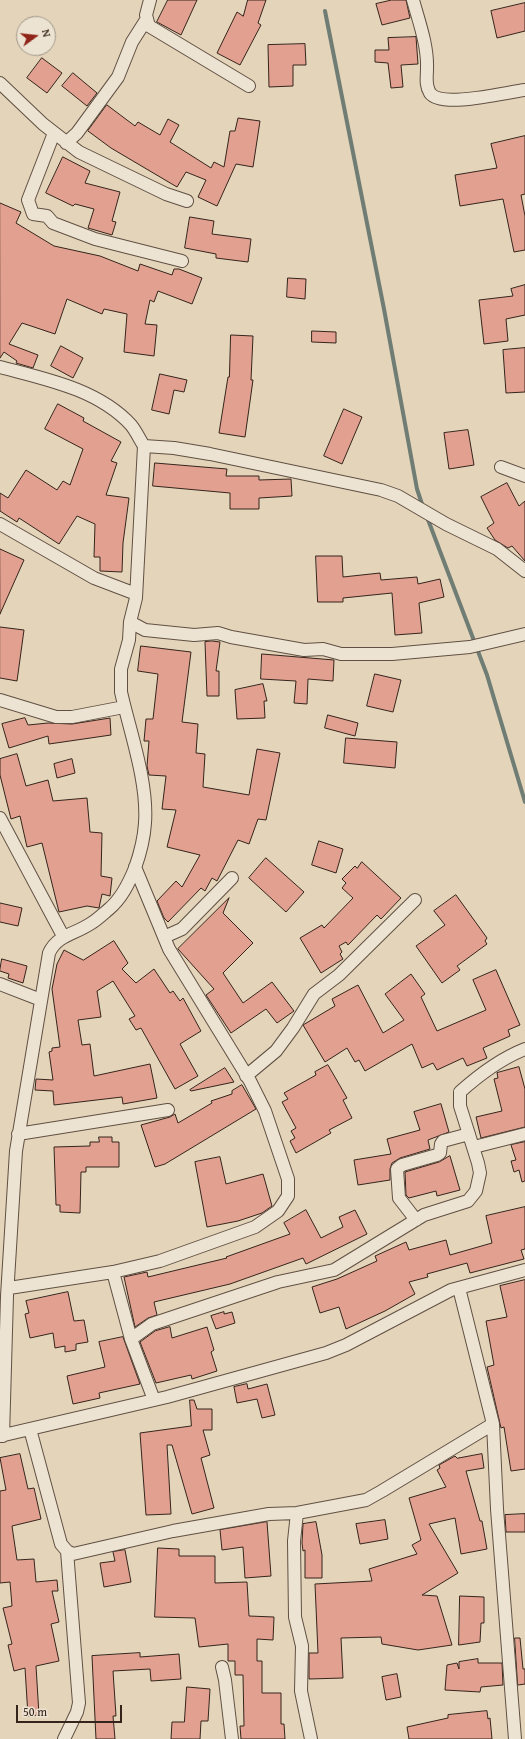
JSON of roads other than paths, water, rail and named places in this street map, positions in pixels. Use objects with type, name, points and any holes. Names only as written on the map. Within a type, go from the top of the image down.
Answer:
[{"type":"street","points":[[66,143],[77,132],[118,78],[132,42],[146,20],[150,0]]},
{"type":"street","points":[[413,0],[424,39],[427,67],[426,83],[430,93],[438,99],[457,100],[525,90]]},
{"type":"street","points":[[146,20],[149,26],[249,86]]},
{"type":"street","points":[[0,83],[54,133],[79,152],[166,194],[187,201]]},
{"type":"street","points":[[54,133],[28,200],[33,214],[47,216],[53,223],[95,239],[182,261]]},
{"type":"street","points":[[0,367],[64,384],[98,400],[116,412],[132,426],[144,446],[136,594],[130,622],[129,640],[120,679],[124,707],[142,784],[146,811],[144,834],[135,868],[124,893],[110,908],[90,924],[63,936],[53,944],[49,953],[18,1134],[5,1293],[1,1436],[154,1400],[326,1353],[346,1345],[439,1296],[458,1288],[525,1270]]},
{"type":"street","points":[[144,446],[174,448],[210,454],[381,490],[398,496],[446,524],[497,549],[525,571]]},
{"type":"street","points":[[501,467],[525,476]]},
{"type":"street","points":[[0,524],[94,578],[136,594]]},
{"type":"street","points":[[130,622],[145,630],[194,635],[218,633],[231,637],[304,650],[323,649],[341,654],[392,654],[470,647],[525,634]]},
{"type":"street","points":[[0,700],[56,717],[72,717],[124,707]]},
{"type":"street","points":[[0,818],[63,936]]},
{"type":"street","points":[[5,1293],[160,1261],[255,1227],[271,1217],[284,1203],[288,1196],[288,1179],[265,1111],[246,1076],[181,969],[164,937],[135,868]]},
{"type":"street","points":[[164,937],[182,930],[232,878]]},
{"type":"street","points":[[246,1076],[276,1051],[293,1028],[314,994],[339,974],[415,900]]},
{"type":"street","points":[[0,984],[41,1000]]},
{"type":"street","points":[[132,1339],[152,1324],[278,1282],[334,1270],[429,1213],[468,1201],[476,1191],[480,1173],[474,1147],[460,1106],[460,1092],[485,1071],[502,1060],[525,1049]]},
{"type":"street","points":[[18,1134],[168,1110]]},
{"type":"street","points":[[416,1220],[400,1198],[397,1169],[402,1165],[439,1154],[443,1141],[469,1134]]},
{"type":"street","points":[[474,1147],[525,1134]]},
{"type":"street","points":[[112,1272],[132,1339],[154,1400]]},
{"type":"street","points":[[458,1288],[493,1424],[497,1509],[514,1739]]},
{"type":"street","points":[[30,1429],[61,1544],[67,1551],[73,1554],[79,1554],[173,1531],[269,1514],[297,1513],[366,1500],[493,1424]]},
{"type":"street","points":[[297,1513],[294,1541],[295,1617],[302,1646],[301,1691],[311,1739]]},
{"type":"street","points":[[64,1739],[77,1712],[79,1703],[67,1551]]},
{"type":"street","points":[[222,1667],[232,1739]]},
{"type":"waterway","points":[[325,11],[384,309],[417,489],[423,507]]},
{"type":"waterway","points":[[427,517],[487,675],[525,802]]}]
